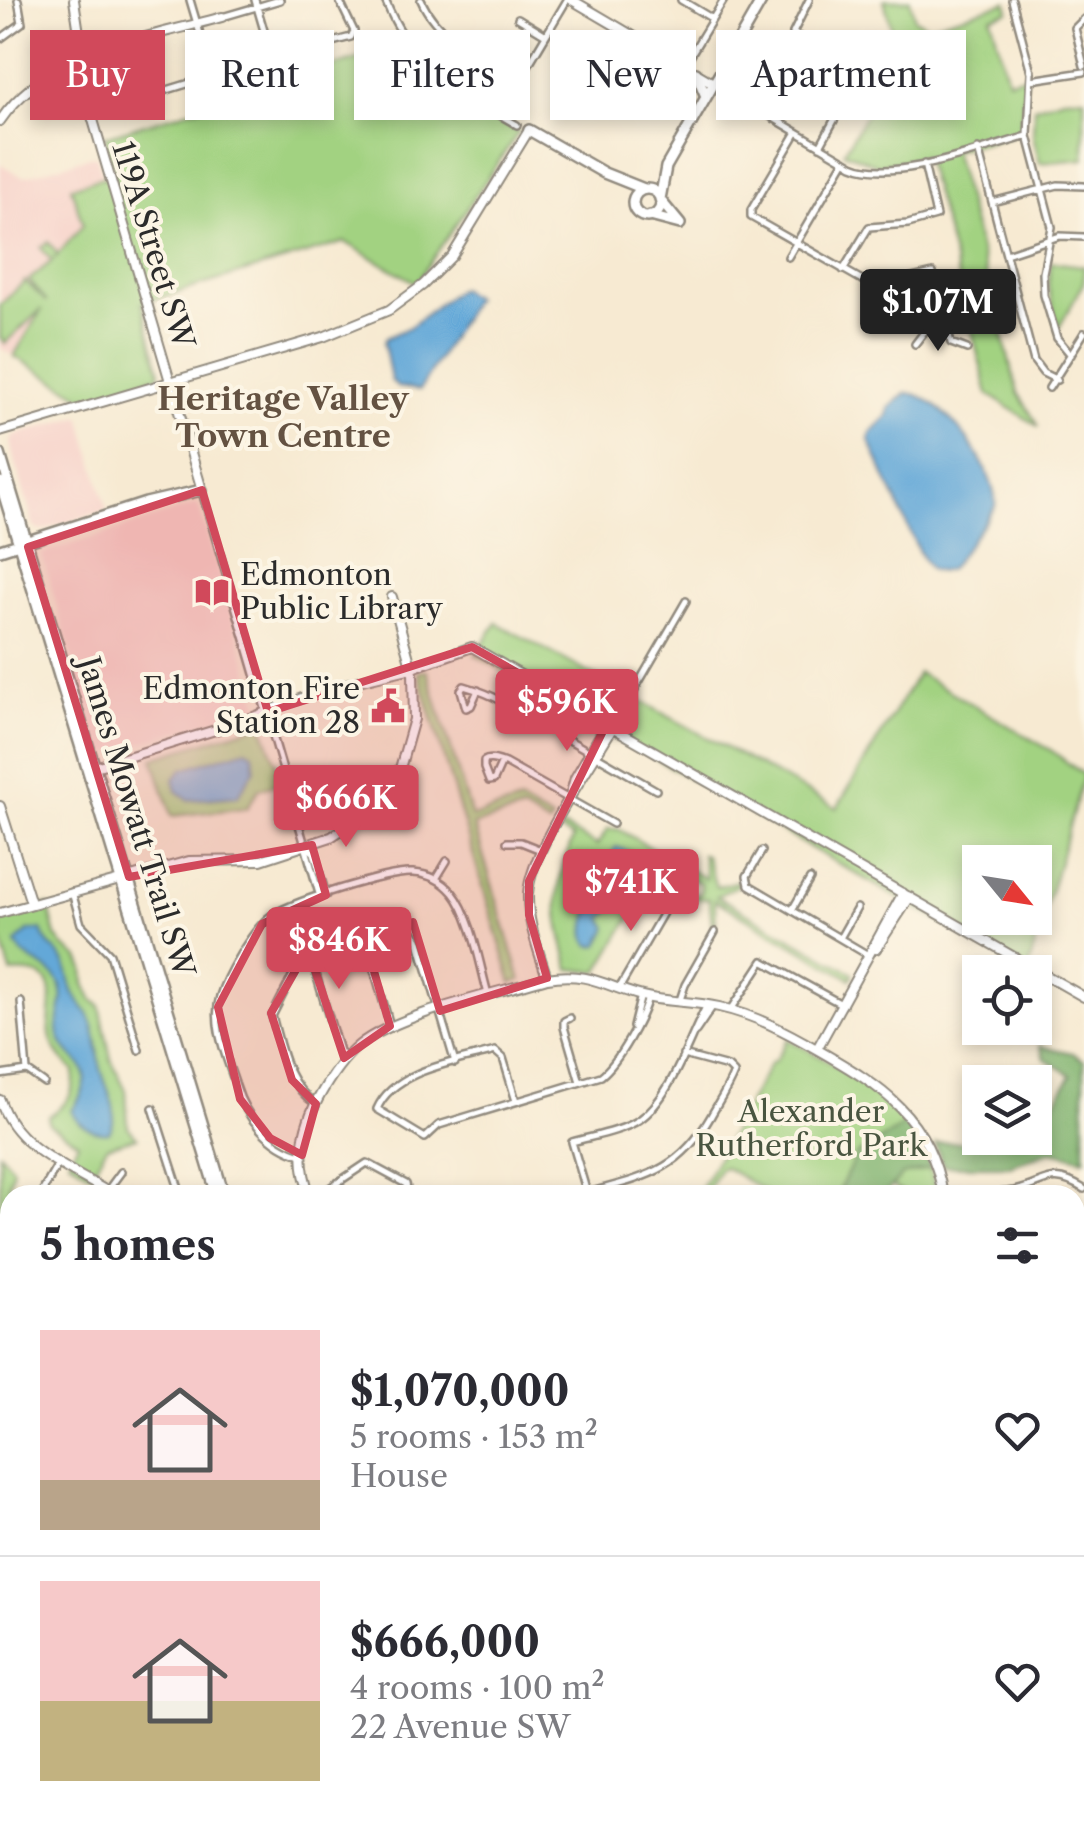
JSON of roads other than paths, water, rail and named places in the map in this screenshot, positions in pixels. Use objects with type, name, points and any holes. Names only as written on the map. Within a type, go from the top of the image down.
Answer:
[{"type":"main road","points":[[633,205],[634,197],[666,167],[762,0]]},
{"type":"main road","points":[[696,73],[706,94]]},
{"type":"main road","points":[[687,132],[714,84]]},
{"type":"main road","points":[[528,130],[604,173],[653,190],[680,224]]},
{"type":"main road","points":[[650,216],[658,211],[666,167]]},
{"type":"main road","points":[[604,173],[622,188],[639,214],[680,224],[694,232]]},
{"type":"main road","name":"James Mowatt Trail SW","points":[[0,454],[32,592],[92,768],[221,1185]]},
{"type":"main road","name":"James Mowatt Trail SW","points":[[1,486],[47,608],[57,662],[80,716],[93,774],[108,807],[213,1185]]},
{"type":"main road","points":[[0,553],[202,490]]},
{"type":"street","points":[[0,39],[22,23],[18,0]]},
{"type":"street","name":"119A Street SW","points":[[76,0],[80,30]]},
{"type":"street","points":[[165,90],[211,75],[190,0]]},
{"type":"street","points":[[165,34],[280,0]]},
{"type":"street","points":[[256,4],[272,58],[351,36],[354,31],[340,0]]},
{"type":"street","points":[[385,0],[404,40],[427,68],[463,94],[517,124]]},
{"type":"street","points":[[421,0],[436,25],[450,38],[516,78],[522,77],[570,0],[622,30]]},
{"type":"street","points":[[681,0],[712,18]]},
{"type":"street","points":[[696,45],[724,0]]},
{"type":"street","points":[[793,30],[808,0]]},
{"type":"street","points":[[1013,1],[1032,80],[1028,136],[1052,239],[1044,295],[1057,338],[1071,356]]},
{"type":"street","points":[[518,18],[546,36]]},
{"type":"street","points":[[1032,80],[1084,69],[1074,28],[1084,20]]},
{"type":"street","points":[[696,73],[714,84]]},
{"type":"street","points":[[1,117],[30,88]]},
{"type":"street","points":[[0,432],[358,324],[409,297],[456,250],[535,119]]},
{"type":"street","name":"119A Street SW","points":[[93,120],[323,896]]},
{"type":"street","points":[[776,120],[845,160],[879,172],[1028,136]]},
{"type":"street","points":[[820,146],[834,120]]},
{"type":"street","points":[[797,132],[750,212],[751,217],[842,270],[880,284],[934,274],[952,343],[966,349]]},
{"type":"street","points":[[978,149],[1035,364],[1056,380]]},
{"type":"street","points":[[788,256],[845,160]]},
{"type":"street","points":[[842,270],[868,227],[908,224],[936,216],[924,164]]},
{"type":"street","points":[[992,202],[1058,185],[1084,186]]},
{"type":"street","points":[[1006,254],[1052,239],[1084,237]]},
{"type":"street","points":[[879,294],[880,284]]},
{"type":"street","points":[[915,344],[928,327],[945,322]]},
{"type":"street","points":[[1050,388],[1084,333]]},
{"type":"street","points":[[0,913],[194,860],[251,861],[308,846],[342,832],[368,813],[396,778],[414,722],[412,668],[392,597]]},
{"type":"street","points":[[547,978],[524,895],[531,873],[569,800],[573,783],[686,600]]},
{"type":"street","points":[[92,768],[268,712],[325,689],[412,668],[472,648],[849,864],[891,881],[906,895],[1084,997]]},
{"type":"street","points":[[478,690],[656,790]]},
{"type":"street","points":[[502,762],[490,781],[484,762],[502,762],[612,824]]},
{"type":"street","points":[[0,806],[31,903]]},
{"type":"street","points":[[506,842],[521,842],[541,850]]},
{"type":"street","points":[[762,851],[746,880],[750,886],[870,956]]},
{"type":"street","points":[[436,879],[447,861]]},
{"type":"street","points":[[302,1155],[278,1144],[255,1124],[240,1099],[218,1028],[220,997],[262,924],[286,907],[400,873],[436,879],[451,891],[462,908],[489,996]]},
{"type":"street","points":[[792,910],[810,879]]},
{"type":"street","points":[[72,892],[81,924],[110,954],[139,1050]]},
{"type":"street","points":[[817,1049],[906,895]]},
{"type":"street","points":[[620,988],[671,899]]},
{"type":"street","points":[[840,938],[857,908]]},
{"type":"street","points":[[89,932],[97,922]]},
{"type":"street","points":[[390,1026],[367,939],[410,925],[418,939],[455,1063]]},
{"type":"street","points":[[680,1001],[684,985],[714,932]]},
{"type":"street","points":[[316,1104],[292,1080],[272,1012],[300,963],[308,958],[344,1058]]},
{"type":"street","points":[[731,1010],[762,960],[843,1004]]},
{"type":"street","points":[[308,1185],[302,1155],[304,1134],[316,1104],[344,1058],[366,1039],[390,1026],[547,978],[588,976],[644,996],[731,1010],[774,1026],[817,1049],[879,1086],[904,1110],[929,1147],[940,1185]]},
{"type":"street","points":[[516,1101],[499,1052],[404,1080],[377,1108],[425,1138],[440,1125],[580,1082],[607,1072],[642,1016],[644,996]]},
{"type":"street","points":[[21,1002],[27,1071]]},
{"type":"street","points":[[584,1185],[572,1142],[642,1118],[656,1102],[710,1005]]},
{"type":"street","points":[[570,1018],[564,1020],[564,1027],[580,1082]]},
{"type":"street","points":[[616,1185],[652,1174],[680,1157],[702,1131],[733,1078],[733,1070],[684,1055]]},
{"type":"street","points":[[0,1075],[27,1071],[44,1082]]},
{"type":"street","points":[[0,1100],[20,1136],[97,1185]]},
{"type":"street","points":[[153,1108],[179,1185]]},
{"type":"street","points":[[304,1134],[316,1136]]},
{"type":"street","points":[[270,1155],[278,1144]]},
{"type":"street","points":[[46,1185],[60,1162]]},
{"type":"street","points":[[333,1185],[365,1163],[404,1185]]},
{"type":"street","points":[[114,1185],[121,1172]]},
{"type":"street","points":[[1031,1185],[1048,1178],[1065,1179],[1076,1185]]},
{"type":"water","points":[[459,288],[474,298],[420,390],[397,387],[391,380],[386,338],[410,327]]},
{"type":"water","points":[[906,393],[920,396],[951,420],[978,456],[994,492],[995,507],[950,569],[939,572],[929,569],[919,552],[869,440],[888,416],[889,408]]},
{"type":"water","points":[[246,749],[253,753],[255,769],[238,796],[189,800],[177,791],[174,779],[182,769]]},
{"type":"water","points":[[616,847],[638,855],[641,863],[626,877],[623,900],[603,918],[608,928],[599,945],[592,946],[585,934],[587,919],[590,910],[606,905],[608,868]]},
{"type":"water","points":[[42,930],[64,961],[73,991],[92,1024],[113,1106],[109,1132],[87,1128],[74,1116],[72,1111],[85,1081],[80,1064],[61,1042],[60,984],[16,943],[28,931]]},
{"type":"place","name":"Edmonton Public Library","points":[[212,592]]},
{"type":"place","name":"Edmonton Fire Station 28","points":[[388,706]]},
{"type":"district","name":"Heritage Valley Town Centre","points":[[283,418]]},
{"type":"park label","name":"Alexander Rutherford Park","points":[[811,1129]]}]
